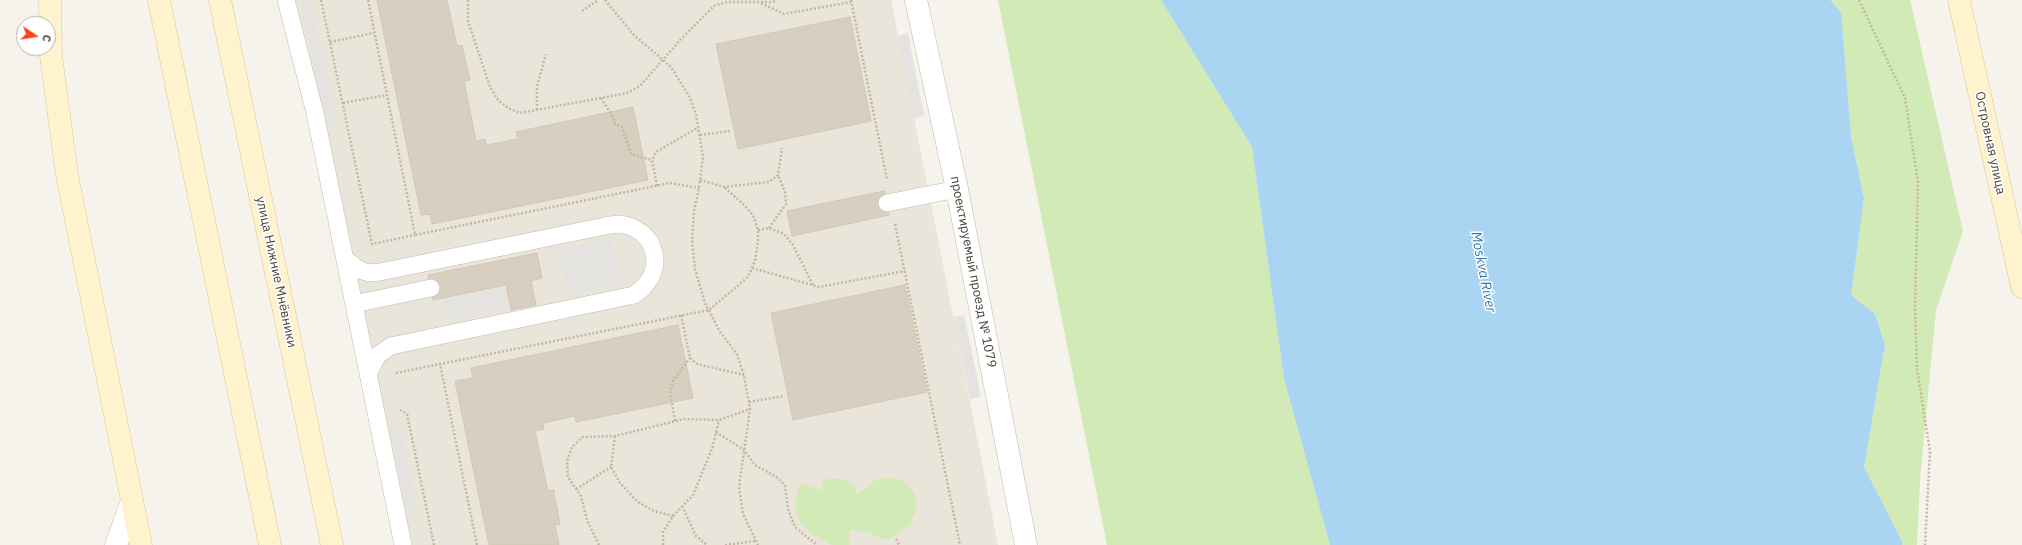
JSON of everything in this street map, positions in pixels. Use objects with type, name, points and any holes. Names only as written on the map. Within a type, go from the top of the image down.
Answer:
[{"type":"main road","points":[[50,0],[51,56],[67,175],[141,545]]},
{"type":"main road","points":[[159,0],[270,545]]},
{"type":"main road","name":"улица Нижние Мнёвники","points":[[220,0],[332,545]]},
{"type":"main road","name":"Островная улица","points":[[1959,0],[2022,287]]},
{"type":"street","name":"проектируемый проезд № 1079","points":[[916,0],[957,189],[1026,545]]},
{"type":"street","points":[[116,545],[132,501]]},
{"type":"lane","points":[[286,0],[316,113],[403,545]]},
{"type":"lane","points":[[889,203],[957,189]]},
{"type":"lane","points":[[345,259],[360,270],[369,273],[380,272],[621,224],[632,227],[642,233],[650,242],[654,253],[655,265],[651,277],[644,287],[634,295],[391,346],[378,354],[368,374]]},
{"type":"lane","points":[[354,304],[431,288]]},
{"type":"path","points":[[321,0],[372,244],[670,183],[699,188]]},
{"type":"path","points":[[368,0],[415,235]]},
{"type":"path","points":[[468,0],[468,21],[490,87],[498,100],[508,108],[520,113],[627,93],[640,86],[681,39],[714,6],[734,1],[760,2],[777,0]]},
{"type":"path","points":[[582,11],[598,0]]},
{"type":"path","points":[[605,0],[633,34],[671,67],[689,96],[699,127],[703,157],[694,211],[692,239],[695,268],[709,310],[720,332],[737,354],[744,376],[750,409],[749,426],[739,487],[744,514],[758,545]]},
{"type":"path","points":[[1860,0],[1905,98],[1918,182],[1915,307],[1918,369],[1930,451],[1925,545]]},
{"type":"path","points":[[760,2],[784,14],[851,1],[889,203],[905,271],[960,545]]},
{"type":"path","points":[[330,42],[374,33]]},
{"type":"path","points":[[537,110],[537,87],[546,54]]},
{"type":"path","points":[[343,103],[386,95]]},
{"type":"path","points":[[601,98],[612,115],[615,124],[622,127],[631,154],[652,160]]},
{"type":"path","points":[[657,186],[652,160],[656,152],[699,127]]},
{"type":"path","points":[[700,135],[730,130]]},
{"type":"path","points":[[769,228],[786,204],[785,192],[778,175],[782,148]]},
{"type":"path","points":[[700,180],[724,187],[769,182],[778,175]]},
{"type":"path","points":[[392,374],[709,310],[748,277],[752,268],[758,241],[758,230],[752,216],[742,203],[724,187]]},
{"type":"path","points":[[758,230],[769,228],[784,234],[793,245],[813,285]]},
{"type":"path","points":[[752,268],[819,287],[905,271]]},
{"type":"path","points":[[681,315],[690,358],[697,364],[744,376]]},
{"type":"path","points":[[675,421],[670,392],[673,381],[690,358]]},
{"type":"path","points":[[440,364],[477,545]]},
{"type":"path","points":[[749,402],[784,396]]},
{"type":"path","points":[[397,408],[407,414],[434,545]]},
{"type":"path","points":[[599,545],[587,520],[581,496],[568,477],[567,461],[572,446],[583,437],[615,436],[684,419],[719,420],[750,409]]},
{"type":"path","points":[[663,545],[663,532],[673,516],[693,495],[712,449],[719,420]]},
{"type":"path","points":[[716,432],[744,450],[755,465],[778,478],[785,486],[788,509],[795,527],[817,545]]},
{"type":"path","points":[[615,436],[610,467],[620,483],[638,502],[654,511],[673,516]]},
{"type":"path","points":[[576,489],[610,467]]},
{"type":"path","points":[[682,506],[696,536],[707,545]]},
{"type":"path","points":[[896,539],[898,545]]},
{"type":"path","points":[[726,545],[755,540]]},
{"type":"shaded area","points":[[290,0],[891,0],[998,545],[410,545]]},
{"type":"shaded area","points":[[300,0],[310,0],[337,126],[327,128]]},
{"type":"shaded area","points":[[908,33],[924,116],[913,118],[897,36]]},
{"type":"shaded area","points":[[611,239],[621,284],[568,295],[559,250]]},
{"type":"shaded area","points":[[505,287],[509,308],[449,320],[444,299]]},
{"type":"shaded area","points":[[964,315],[981,397],[970,399],[953,317]]},
{"type":"shaded area","points":[[400,426],[417,508],[406,510],[390,428]]},
{"type":"green space","points":[[998,0],[1161,0],[1252,147],[1284,379],[1330,545],[1107,545]]},
{"type":"green space","points":[[1830,0],[1910,0],[1963,231],[1936,310],[1920,480],[1917,545],[1902,545],[1903,543],[1864,467],[1885,345],[1875,314],[1851,295],[1864,199],[1851,136]]},
{"type":"green space","points":[[888,477],[898,479],[907,484],[914,493],[917,509],[910,524],[887,540],[867,532],[850,530],[849,545],[832,545],[810,533],[799,520],[795,502],[800,483],[821,490],[823,482],[827,479],[844,479],[853,484],[856,493],[861,492],[874,481]]},
{"type":"water","name":"Moskva River","points":[[1161,0],[1830,0],[1841,13],[1851,136],[1864,199],[1851,295],[1875,314],[1885,345],[1864,467],[1903,543],[1902,545],[1330,545],[1284,379],[1252,147]]},
{"type":"building","points":[[377,0],[447,0],[457,46],[462,45],[470,80],[464,81],[476,141],[485,139],[486,145],[518,139],[516,132],[633,107],[648,180],[432,224],[430,214],[421,215]]},
{"type":"building","points":[[850,17],[871,121],[738,149],[716,44]]},
{"type":"building","points":[[884,191],[889,215],[792,236],[787,211]]},
{"type":"building","points":[[537,253],[542,278],[531,281],[536,305],[511,310],[506,285],[433,300],[428,275]]},
{"type":"building","points":[[905,285],[927,392],[793,420],[771,313]]},
{"type":"building","points":[[678,325],[693,398],[576,422],[575,416],[543,423],[544,429],[535,431],[548,491],[554,490],[560,524],[555,525],[559,545],[489,545],[455,381],[473,378],[471,368]]}]
